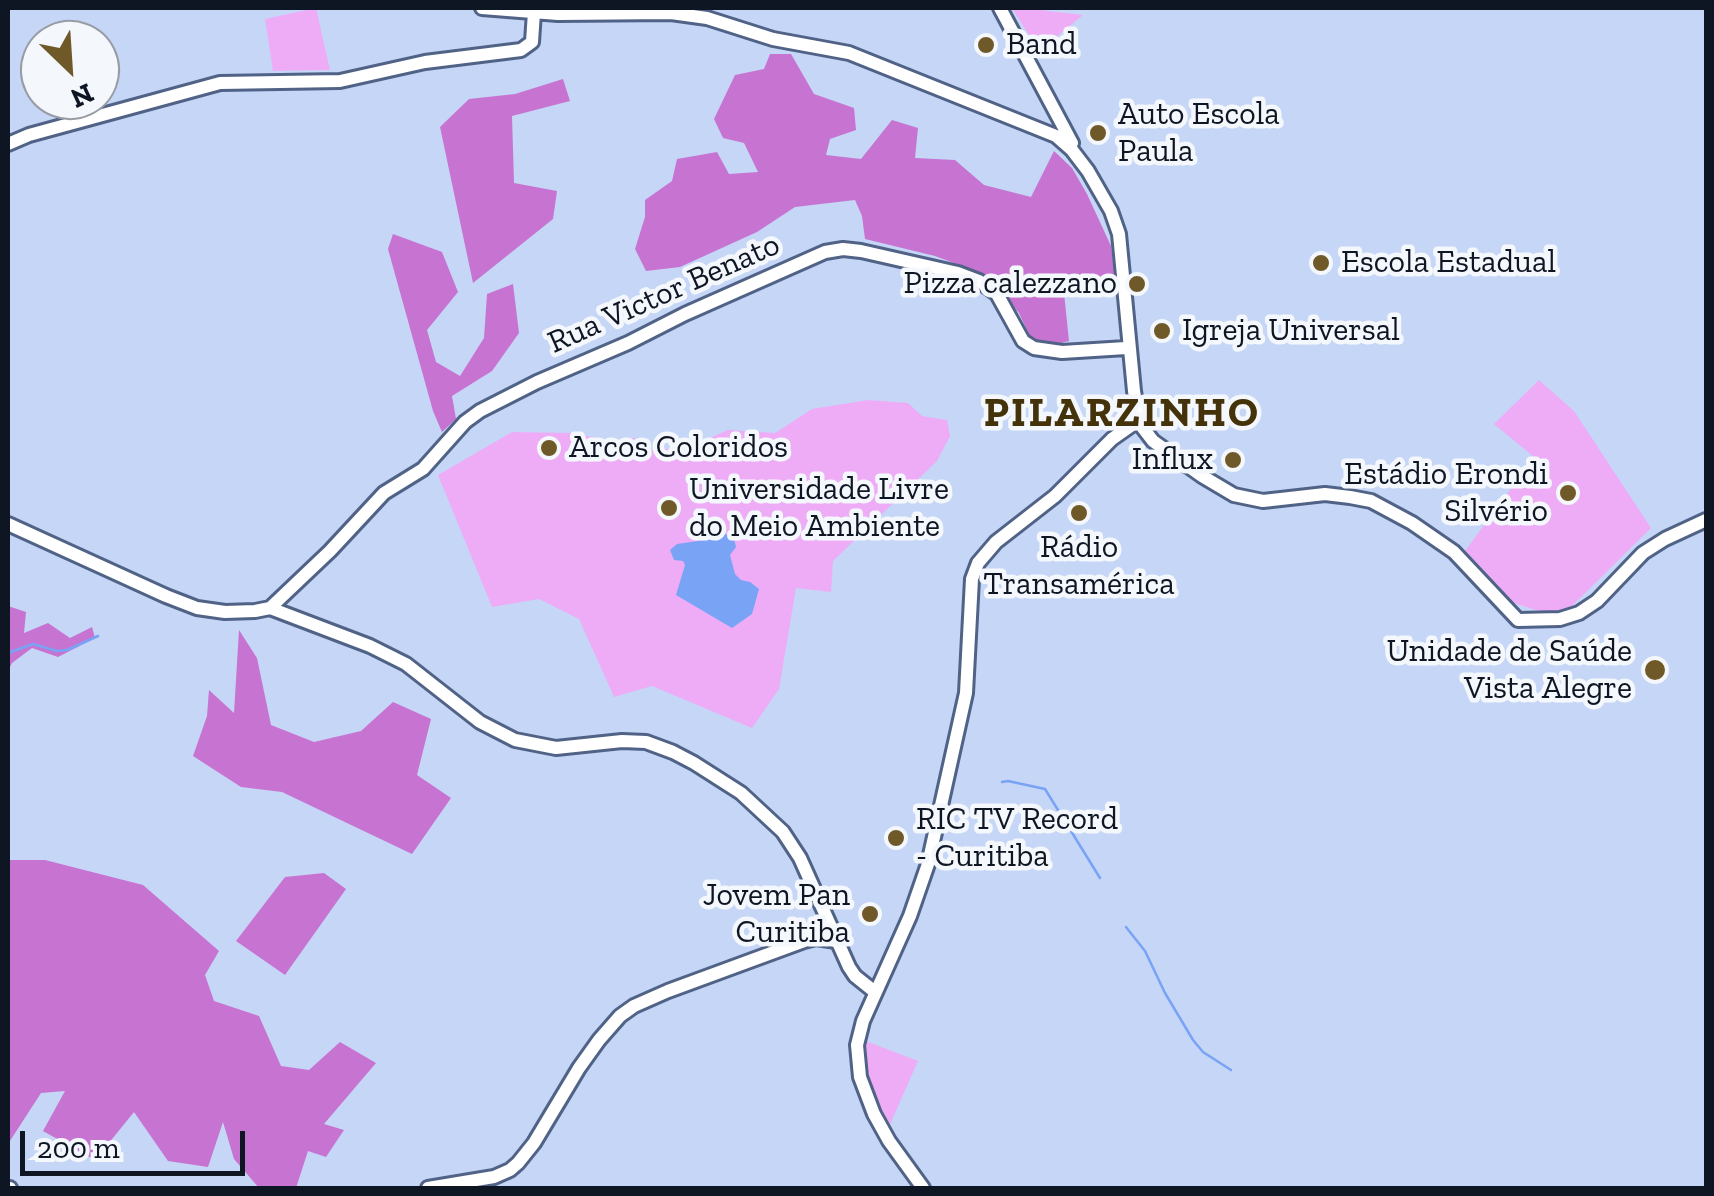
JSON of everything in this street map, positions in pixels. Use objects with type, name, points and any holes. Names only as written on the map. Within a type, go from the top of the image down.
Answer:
[{"type":"street","points":[[482,8],[672,13],[707,18],[773,40],[849,53],[1040,128],[1062,140],[1088,171]]},
{"type":"street","points":[[1000,8],[1111,211],[1119,234],[1139,420]]},
{"type":"street","points":[[8,144],[220,83],[340,81],[426,62],[521,50],[532,42],[534,12]]},
{"type":"street","points":[[1054,112],[1062,140]]},
{"type":"street","name":"Rua Victor Benato","points":[[270,608],[384,493],[423,468],[480,411],[825,252],[861,250],[979,281],[997,294],[1023,341],[1034,348],[1062,352],[1126,348]]},
{"type":"street","points":[[1124,281],[1132,404],[1148,436],[1234,494],[1272,501],[1326,494],[1371,501],[1412,522],[1454,552],[1518,620],[1560,620],[1579,612],[1597,600],[1643,553],[1706,520]]},
{"type":"street","points":[[1126,348],[1133,380]]},
{"type":"street","points":[[923,1188],[889,1142],[869,1103],[857,1054],[859,1034],[910,916],[932,845],[966,693],[970,587],[978,563],[996,542],[1055,496],[1112,439],[1139,420]]},
{"type":"street","points":[[8,524],[197,608],[255,612],[270,608],[396,658],[469,716],[515,740],[556,748],[646,742],[694,763],[741,793],[783,832],[800,858],[855,976],[875,992]]},
{"type":"street","points":[[428,1188],[494,1178],[518,1164],[588,1055],[620,1016],[634,1006],[804,941],[836,941]]},
{"type":"shaded area","points":[[316,8],[330,70],[273,71],[265,19]]},
{"type":"shaded area","points":[[1012,8],[1022,8],[1083,15],[1039,51]]},
{"type":"shaded area","points":[[770,54],[791,54],[814,94],[854,108],[856,130],[830,139],[826,155],[861,159],[892,120],[918,128],[915,158],[955,160],[984,185],[1031,197],[1054,151],[1072,168],[1111,246],[1116,282],[1064,293],[1069,341],[1050,346],[1032,341],[1019,313],[986,275],[935,256],[865,239],[855,200],[795,207],[757,232],[680,267],[646,271],[635,249],[645,217],[645,200],[672,181],[677,159],[717,152],[729,174],[758,172],[744,143],[723,138],[714,119],[735,75],[764,69]]},
{"type":"shaded area","points":[[563,79],[570,101],[512,116],[514,183],[557,191],[553,219],[473,283],[440,127],[469,99],[515,94]]},
{"type":"shaded area","points":[[393,234],[442,252],[458,292],[427,330],[436,362],[460,376],[484,338],[487,294],[513,284],[519,333],[492,371],[452,396],[456,419],[442,432],[388,249]]},
{"type":"shaded area","name":"Estádio Erondi Silvério","points":[[1539,380],[1574,411],[1651,528],[1572,606],[1548,614],[1514,603],[1465,551],[1534,457],[1494,424]]},
{"type":"shaded area","points":[[868,400],[908,403],[922,416],[947,420],[950,436],[937,461],[833,561],[831,592],[796,588],[779,689],[752,728],[652,686],[614,697],[579,619],[539,599],[492,607],[438,475],[512,432],[572,433],[611,441],[636,438],[651,450],[689,447],[728,430],[775,433],[812,409]]},
{"type":"shaded area","points":[[8,606],[26,612],[24,633],[48,623],[70,638],[92,627],[95,638],[58,657],[32,648],[12,663],[8,671]]},
{"type":"shaded area","points":[[239,630],[257,658],[271,725],[314,742],[361,731],[393,702],[431,719],[417,775],[451,798],[412,854],[282,792],[241,787],[193,756],[207,716],[209,690],[234,713]]},
{"type":"shaded area","points":[[8,860],[45,860],[143,885],[219,951],[205,975],[214,1001],[259,1016],[281,1066],[309,1070],[340,1042],[376,1063],[324,1124],[344,1130],[326,1157],[308,1151],[296,1188],[259,1188],[234,1159],[223,1122],[208,1167],[168,1161],[134,1112],[95,1160],[43,1131],[65,1091],[41,1093],[8,1144]]},
{"type":"shaded area","points":[[324,873],[346,889],[285,975],[236,941],[285,877]]},
{"type":"shaded area","points":[[863,1040],[918,1061],[888,1129],[867,1077]]},
{"type":"water","points":[[722,532],[734,539],[736,547],[730,555],[735,574],[759,589],[752,614],[732,628],[676,595],[685,565],[674,560],[670,550],[677,544],[719,537]]},
{"type":"waterway","points":[[8,653],[33,644],[67,650],[98,636]]},
{"type":"waterway","points":[[1002,782],[1045,789],[1100,878]]},
{"type":"waterway","points":[[1126,927],[1145,951],[1193,1040],[1203,1052],[1231,1070]]},
{"type":"place","name":"Band","points":[[986,45]]},
{"type":"place","name":"Auto Escola Paula","points":[[1098,133]]},
{"type":"place","name":"Escola Estadual","points":[[1321,263]]},
{"type":"place","name":"Pizza calezzano","points":[[1137,284]]},
{"type":"place","name":"Igreja Universal","points":[[1162,331]]},
{"type":"place","name":"Arcos Coloridos","points":[[549,448]]},
{"type":"place","name":"Influx","points":[[1233,460]]},
{"type":"place","name":"Estádio Erondi Silvério","points":[[1568,493]]},
{"type":"place","name":"Universidade Livre do Meio Ambiente","points":[[669,508]]},
{"type":"place","name":"Rádio Transamérica","points":[[1079,513]]},
{"type":"place","name":"Unidade de Saúde Vista Alegre","points":[[1655,670]]},
{"type":"place","name":"RIC TV Record - Curitiba","points":[[896,838]]},
{"type":"place","name":"Jovem Pan Curitiba","points":[[870,914]]},
{"type":"district","name":"PILARZINHO","points":[[1122,414]]}]
